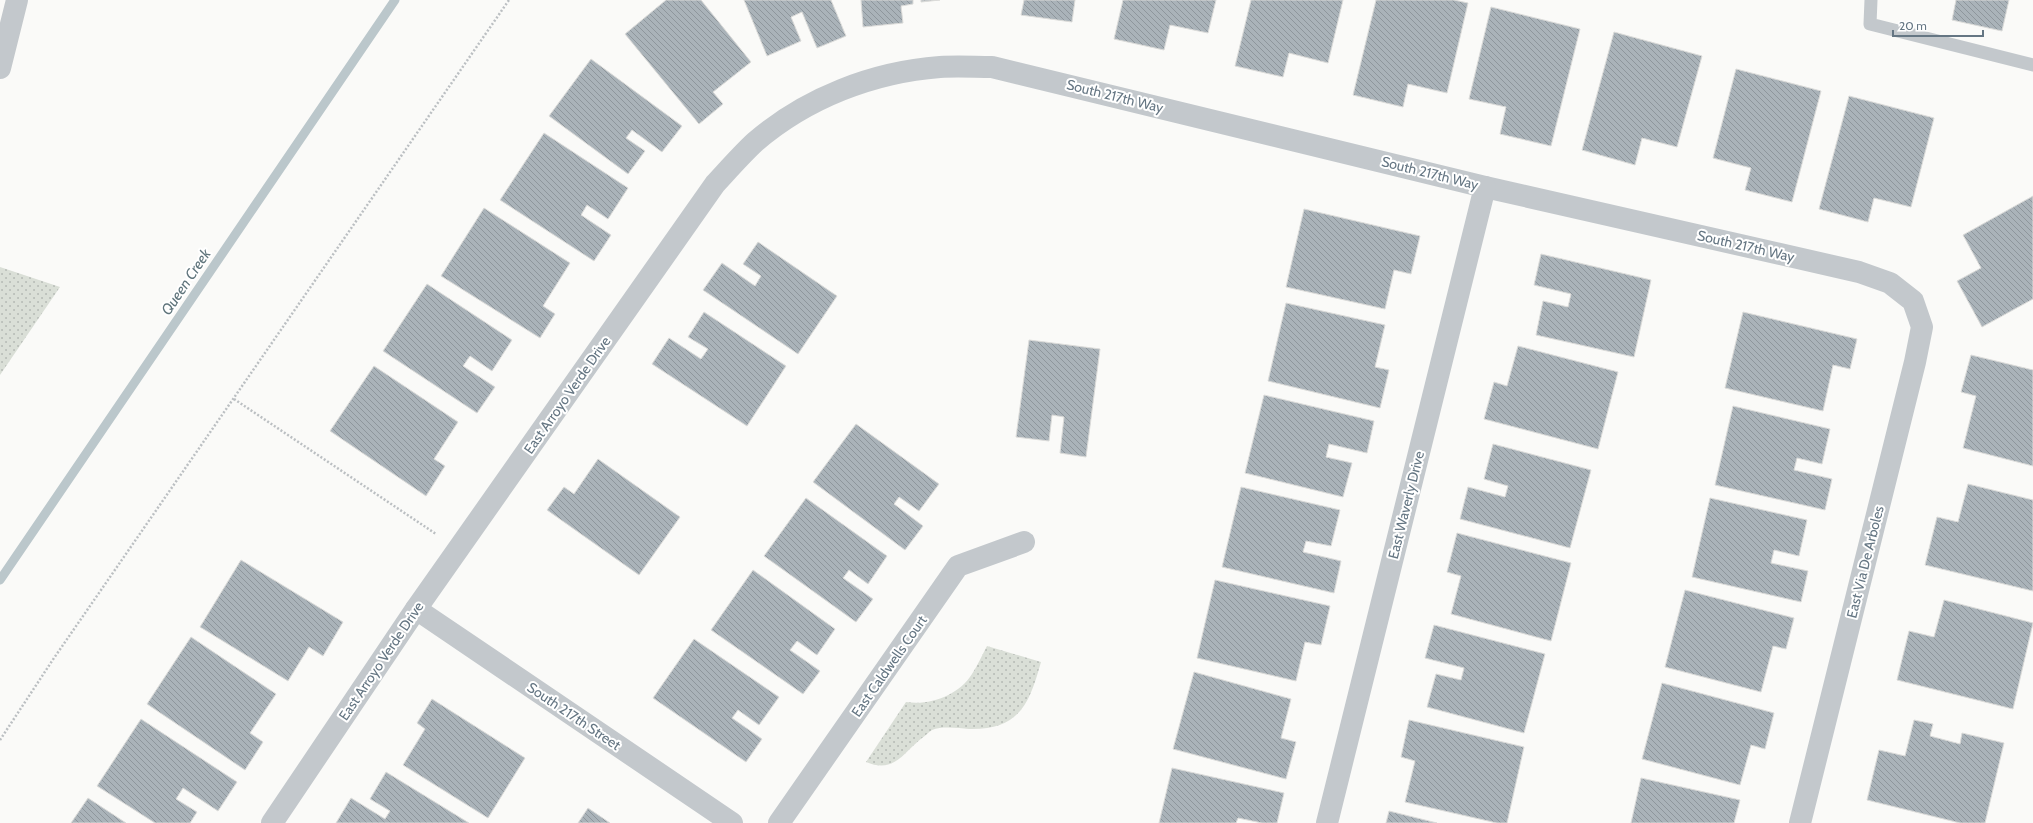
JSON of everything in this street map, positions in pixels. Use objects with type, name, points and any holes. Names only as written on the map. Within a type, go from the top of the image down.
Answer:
[{"type":"street","points":[[0,68],[17,0]]},
{"type":"street","name":"South 217th Way","points":[[940,67],[992,67],[1044,78],[1485,187],[1859,272],[1890,283],[1913,301]]},
{"type":"street","name":"East Arroyo Verde Drive","points":[[272,823],[416,609],[715,184],[750,147],[801,110],[833,92],[892,75],[940,67]]},
{"type":"street","name":"East Waverly Drive","points":[[1327,823],[1485,187]]},
{"type":"street","name":"East Via De Arboles","points":[[1800,823],[1915,362],[1922,327],[1913,301]]},
{"type":"street","name":"East Caldwells Court","points":[[779,823],[958,566],[1024,542]]},
{"type":"street","name":"South 217th Street","points":[[416,609],[732,823]]},
{"type":"lane","points":[[1871,0],[1870,24],[2033,65]]},
{"type":"path","points":[[0,740],[58,652],[509,0]]},
{"type":"path","points":[[234,399],[459,549]]},
{"type":"shaded area","points":[[0,267],[60,287],[0,375]]},
{"type":"shaded area","points":[[987,646],[1041,662],[1032,691],[1019,712],[1011,720],[1000,725],[986,728],[945,728],[932,730],[891,764],[876,765],[866,762],[906,702],[915,703],[934,700],[960,688],[972,674]]},
{"type":"building","points":[[666,0],[701,0],[751,62],[713,92],[723,104],[699,124],[625,34]]},
{"type":"building","points":[[744,0],[831,0],[846,36],[817,48],[802,12],[791,17],[801,41],[767,56]]},
{"type":"building","points":[[861,0],[913,0],[913,4],[901,6],[903,23],[863,27]]},
{"type":"building","points":[[921,0],[940,0],[921,2]]},
{"type":"building","points":[[1024,0],[1075,0],[1072,22],[1021,15]]},
{"type":"building","points":[[1123,0],[1216,0],[1208,33],[1170,25],[1164,50],[1114,39]]},
{"type":"building","points":[[1251,0],[1343,0],[1328,63],[1289,53],[1283,77],[1235,66]]},
{"type":"building","points":[[1376,0],[1454,0],[1468,3],[1447,93],[1408,84],[1403,107],[1353,95]]},
{"type":"building","points":[[1956,0],[2009,0],[2002,31],[1952,20]]},
{"type":"building","points":[[1491,7],[1580,29],[1551,146],[1500,134],[1506,107],[1469,99]]},
{"type":"building","points":[[1614,32],[1702,56],[1677,147],[1642,138],[1635,165],[1582,150]]},
{"type":"building","points":[[591,59],[682,126],[662,152],[632,130],[626,138],[645,151],[628,174],[549,116]]},
{"type":"building","points":[[1736,69],[1821,91],[1792,202],[1745,190],[1751,168],[1713,158]]},
{"type":"building","points":[[1849,96],[1934,118],[1911,207],[1874,198],[1868,222],[1819,209]]},
{"type":"building","points":[[544,133],[628,188],[608,219],[587,205],[581,215],[611,235],[594,261],[500,200]]},
{"type":"building","points":[[2033,196],[2033,299],[1982,327],[1957,281],[1981,268],[1963,235]]},
{"type":"building","points":[[484,208],[570,263],[543,306],[555,314],[540,338],[441,276]]},
{"type":"building","points":[[1304,209],[1420,236],[1411,274],[1394,270],[1385,309],[1286,287]]},
{"type":"building","points":[[758,242],[837,296],[798,354],[703,290],[722,263],[755,286],[761,276],[743,264]]},
{"type":"building","points":[[1541,254],[1651,280],[1634,357],[1536,335],[1543,301],[1568,307],[1571,294],[1534,285]]},
{"type":"building","points":[[427,284],[512,340],[492,371],[470,356],[463,366],[495,387],[477,413],[383,351]]},
{"type":"building","points":[[1286,303],[1385,325],[1375,367],[1389,370],[1380,408],[1268,381]]},
{"type":"building","points":[[704,312],[786,366],[747,426],[652,364],[669,338],[701,359],[708,349],[688,337]]},
{"type":"building","points":[[1743,312],[1857,339],[1850,369],[1833,365],[1823,411],[1725,388]]},
{"type":"building","points":[[1029,340],[1100,349],[1086,457],[1060,453],[1064,417],[1052,415],[1049,441],[1016,437]]},
{"type":"building","points":[[1518,346],[1618,372],[1598,449],[1484,419],[1494,382],[1507,386]]},
{"type":"building","points":[[1971,355],[2033,370],[2033,466],[1963,448],[1976,396],[1961,392]]},
{"type":"building","points":[[374,366],[458,422],[434,459],[445,466],[426,496],[330,431]]},
{"type":"building","points":[[1264,395],[1374,421],[1367,453],[1329,444],[1326,457],[1352,463],[1343,497],[1245,473]]},
{"type":"building","points":[[1733,406],[1830,429],[1822,464],[1797,458],[1794,470],[1832,479],[1825,510],[1715,485]]},
{"type":"building","points":[[856,424],[939,484],[919,511],[899,497],[894,504],[923,526],[905,550],[813,482]]},
{"type":"building","points":[[1493,444],[1591,470],[1570,548],[1460,519],[1468,487],[1505,497],[1508,486],[1484,479]]},
{"type":"building","points":[[598,459],[680,517],[639,575],[547,510],[564,487],[574,494]]},
{"type":"building","points":[[1968,484],[2033,500],[2033,591],[1925,565],[1937,517],[1958,522]]},
{"type":"building","points":[[1241,487],[1340,510],[1331,546],[1306,541],[1303,552],[1341,561],[1334,593],[1222,567]]},
{"type":"building","points":[[806,498],[887,556],[868,584],[849,570],[843,578],[873,599],[856,622],[764,556]]},
{"type":"building","points":[[1710,498],[1807,520],[1799,556],[1774,550],[1771,563],[1808,571],[1801,602],[1692,577]]},
{"type":"building","points":[[1457,533],[1571,563],[1551,641],[1451,614],[1461,576],[1447,572]]},
{"type":"building","points":[[241,560],[343,622],[323,656],[309,647],[288,681],[200,627]]},
{"type":"building","points":[[753,570],[835,629],[817,655],[797,641],[790,650],[820,671],[803,694],[711,630]]},
{"type":"building","points":[[1215,580],[1330,606],[1321,645],[1305,642],[1296,681],[1197,658]]},
{"type":"building","points":[[1685,590],[1794,618],[1786,649],[1773,646],[1761,692],[1665,667]]},
{"type":"building","points":[[1944,600],[2033,623],[2013,709],[1897,680],[1909,631],[1934,637]]},
{"type":"building","points":[[1434,625],[1545,654],[1524,733],[1427,707],[1436,674],[1461,680],[1464,668],[1425,658]]},
{"type":"building","points":[[191,637],[276,694],[250,733],[263,742],[245,770],[147,704]]},
{"type":"building","points":[[694,639],[779,697],[759,725],[738,710],[732,718],[762,739],[746,762],[653,698]]},
{"type":"building","points":[[1194,672],[1291,699],[1281,738],[1296,742],[1286,779],[1173,749]]},
{"type":"building","points":[[1662,683],[1774,713],[1765,749],[1751,745],[1740,785],[1642,759]]},
{"type":"building","points":[[432,699],[525,758],[488,818],[403,765],[425,729],[417,723]]},
{"type":"building","points":[[141,719],[237,782],[218,811],[183,788],[176,799],[197,812],[190,823],[155,823],[97,786]]},
{"type":"building","points":[[1409,720],[1524,747],[1507,823],[1497,823],[1405,802],[1415,761],[1401,757]]},
{"type":"building","points":[[1914,720],[1933,724],[1930,736],[1960,744],[1962,733],[2004,743],[1985,823],[1960,823],[1867,800],[1879,750],[1905,756]]},
{"type":"building","points":[[1172,768],[1284,793],[1277,823],[1262,823],[1238,818],[1236,823],[1159,823]]},
{"type":"building","points":[[386,772],[469,823],[336,823],[351,798],[385,819],[390,811],[370,799]]},
{"type":"building","points":[[1641,778],[1740,800],[1734,823],[1631,823]]},
{"type":"building","points":[[88,798],[126,823],[71,823]]},
{"type":"building","points":[[588,808],[610,823],[578,823]]},
{"type":"building","points":[[1389,811],[1437,823],[1386,823]]},
{"type":"waterway","name":"Queen Creek","points":[[0,580],[395,0]]}]
